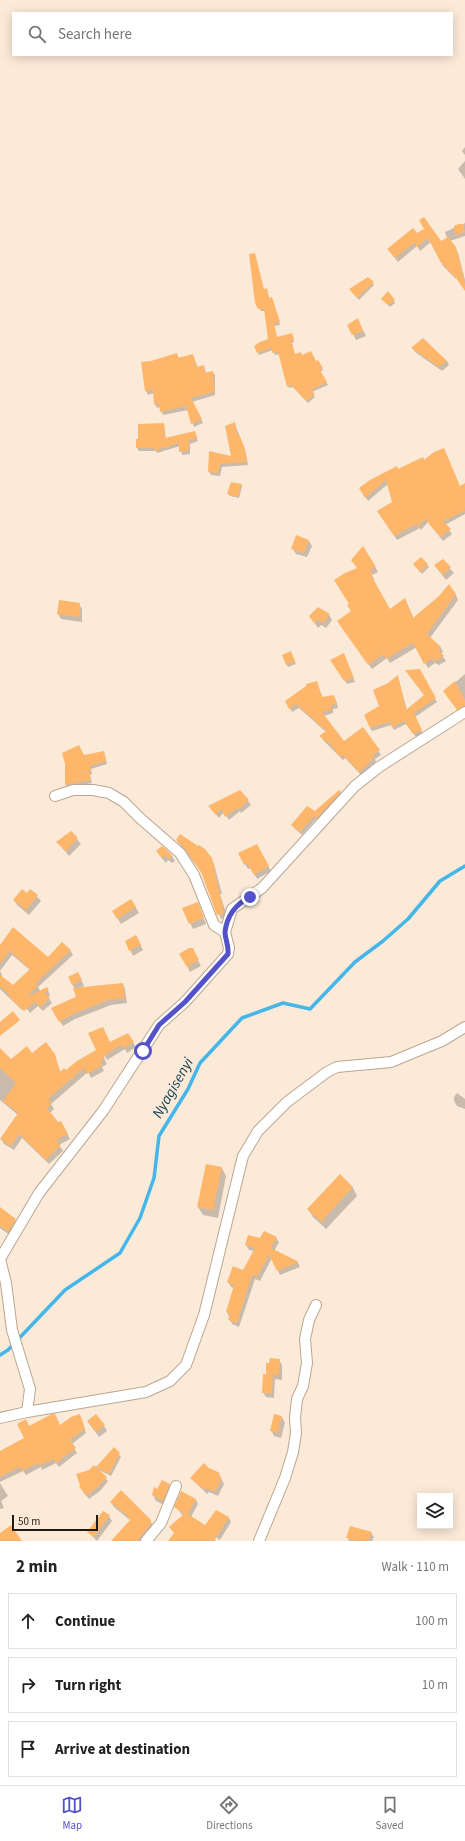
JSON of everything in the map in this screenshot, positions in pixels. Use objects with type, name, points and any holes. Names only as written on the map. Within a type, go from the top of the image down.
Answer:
[{"type":"street","points":[[27,1412],[30,1389],[12,1330],[6,1283],[0,1259],[39,1193],[103,1111],[159,1025],[185,1002],[228,954],[229,948],[225,932],[232,909],[262,888],[354,786],[378,767],[465,712]]},
{"type":"street","points":[[55,796],[73,790],[93,790],[110,793],[124,802],[180,853],[194,875],[214,925],[225,932]]},
{"type":"street","points":[[0,1418],[146,1392],[170,1382],[186,1365],[204,1315],[243,1156],[258,1131],[287,1102],[326,1072],[338,1067],[391,1062],[442,1042],[465,1027]]},
{"type":"street","points":[[259,1541],[285,1478],[293,1452],[296,1433],[294,1418],[297,1399],[303,1386],[307,1363],[306,1339],[309,1320],[316,1305]]},
{"type":"street","points":[[146,1541],[161,1523],[176,1486]]},
{"type":"building","points":[[424,217],[441,241],[448,237],[456,247],[465,283],[465,291],[454,275],[453,276],[440,261],[428,238],[417,247],[414,243],[395,258],[387,249],[413,228],[417,233],[424,229],[419,220]]},
{"type":"building","points":[[463,224],[465,232],[455,235],[454,226]]},
{"type":"building","points":[[255,253],[264,289],[267,288],[269,298],[272,297],[280,322],[274,323],[277,337],[292,333],[294,339],[291,340],[295,354],[301,352],[302,355],[311,351],[316,361],[318,360],[323,368],[320,370],[327,382],[311,390],[315,394],[306,401],[291,385],[287,387],[278,352],[272,353],[272,348],[257,353],[254,346],[268,339],[264,309],[258,309],[255,303],[249,254]]},
{"type":"building","points":[[368,277],[374,282],[357,298],[349,289]]},
{"type":"building","points":[[388,291],[395,300],[388,305],[381,299]]},
{"type":"building","points":[[358,318],[363,331],[352,335],[347,325]]},
{"type":"building","points":[[423,338],[447,361],[439,367],[411,348]]},
{"type":"building","points":[[177,353],[178,358],[193,354],[197,367],[204,365],[205,373],[213,371],[214,392],[191,398],[202,419],[191,424],[186,406],[160,412],[159,404],[154,405],[153,390],[145,391],[141,362],[151,361]]},
{"type":"building","points":[[235,422],[237,435],[239,434],[245,449],[247,462],[220,464],[218,473],[208,472],[209,451],[231,456],[225,426]]},
{"type":"building","points":[[164,423],[165,438],[195,431],[197,438],[189,440],[189,450],[179,452],[179,443],[154,451],[154,448],[136,448],[136,439],[138,439],[138,424]]},
{"type":"building","points":[[444,448],[460,486],[465,483],[465,511],[443,521],[451,529],[440,537],[425,519],[418,527],[417,524],[394,536],[377,511],[392,502],[386,480],[365,498],[359,488],[370,480],[397,466],[398,469],[423,457],[424,460],[434,452]]},
{"type":"building","points":[[231,482],[242,484],[238,497],[227,494]]},
{"type":"building","points":[[296,535],[309,540],[304,553],[291,549]]},
{"type":"building","points":[[363,546],[376,567],[370,570],[373,574],[371,575],[390,609],[405,598],[413,618],[439,596],[449,584],[456,594],[427,634],[441,647],[439,650],[444,656],[436,661],[432,659],[424,664],[413,643],[386,659],[384,654],[368,665],[337,621],[351,611],[347,605],[349,604],[334,580],[357,568],[351,560]]},
{"type":"building","points":[[421,557],[428,564],[420,572],[413,564]]},
{"type":"building","points":[[443,559],[451,567],[443,575],[434,565]]},
{"type":"building","points":[[59,600],[80,603],[80,617],[57,614]]},
{"type":"building","points":[[318,607],[330,614],[323,623],[317,620],[314,623],[309,616]]},
{"type":"building","points":[[291,651],[295,661],[286,665],[282,655]]},
{"type":"building","points":[[344,653],[354,678],[344,681],[330,660]]},
{"type":"building","points":[[420,669],[436,698],[414,713],[422,730],[413,734],[404,721],[392,727],[389,723],[395,719],[385,724],[370,728],[364,715],[379,706],[373,690],[388,683],[398,675],[406,710],[424,695],[405,670]]},
{"type":"building","points":[[317,681],[322,697],[334,695],[337,704],[331,705],[332,709],[322,712],[344,741],[363,727],[380,750],[373,755],[374,757],[369,762],[370,763],[359,772],[343,755],[340,757],[330,744],[319,736],[326,731],[296,704],[289,709],[285,701],[306,686],[306,684]]},
{"type":"building","points":[[455,681],[465,700],[465,706],[457,710],[443,691]]},
{"type":"building","points":[[79,745],[84,755],[104,751],[106,761],[90,766],[91,771],[79,773],[89,772],[91,780],[65,785],[65,764],[62,753]]},
{"type":"building","points":[[240,790],[249,800],[238,810],[237,808],[225,817],[221,809],[216,815],[208,806]]},
{"type":"building","points":[[339,790],[341,792],[317,818],[314,816],[300,832],[291,825],[307,806],[315,811]]},
{"type":"building","points":[[71,831],[78,838],[66,851],[56,842]]},
{"type":"building","points":[[180,834],[205,849],[212,858],[224,913],[217,915],[201,872],[185,849],[176,840]]},
{"type":"building","points":[[257,844],[269,866],[254,875],[247,863],[244,865],[238,853]]},
{"type":"building","points":[[162,846],[172,855],[168,859],[165,855],[162,858],[156,851]]},
{"type":"building","points":[[22,889],[27,893],[30,889],[38,895],[26,910],[13,900]]},
{"type":"building","points":[[131,899],[136,907],[117,919],[112,911]]},
{"type":"building","points":[[198,902],[204,918],[189,924],[182,908]]},
{"type":"building","points":[[13,927],[48,957],[62,942],[71,950],[36,983],[38,985],[27,997],[47,987],[49,990],[45,993],[50,998],[40,1007],[35,1002],[24,1011],[8,996],[10,995],[0,987],[0,975],[13,985],[30,969],[10,951],[0,964],[0,945]]},
{"type":"building","points":[[136,935],[141,945],[129,951],[125,941]]},
{"type":"building","points":[[189,948],[193,948],[199,960],[187,967],[179,954]]},
{"type":"building","points":[[78,972],[82,980],[72,985],[68,977]]},
{"type":"building","points":[[123,983],[125,998],[108,1000],[73,1014],[59,1022],[51,1008],[76,997],[73,988]]},
{"type":"building","points":[[13,1011],[20,1020],[0,1036],[0,1022]]},
{"type":"building","points":[[103,1027],[110,1042],[128,1033],[134,1042],[124,1048],[121,1045],[104,1056],[105,1058],[100,1061],[103,1065],[87,1074],[84,1068],[48,1099],[52,1103],[47,1108],[58,1122],[61,1121],[68,1134],[56,1140],[61,1145],[46,1160],[19,1134],[11,1146],[0,1139],[18,1113],[3,1101],[16,1083],[0,1068],[0,1048],[11,1059],[27,1046],[32,1053],[46,1042],[55,1054],[60,1072],[64,1068],[66,1070],[77,1061],[96,1050],[88,1033]]},
{"type":"building","points":[[206,1164],[222,1167],[213,1210],[197,1207]]},
{"type":"building","points":[[340,1174],[353,1187],[321,1222],[307,1209]]},
{"type":"building","points":[[0,1207],[16,1219],[8,1232],[0,1226]]},
{"type":"building","points":[[264,1231],[277,1237],[271,1248],[299,1262],[277,1271],[269,1255],[257,1277],[252,1275],[237,1323],[228,1320],[230,1314],[226,1312],[234,1285],[227,1282],[233,1266],[243,1270],[255,1248],[245,1245],[248,1235],[260,1238]]},
{"type":"building","points":[[270,1358],[280,1359],[279,1375],[266,1374],[266,1363],[269,1363]]},
{"type":"building","points":[[263,1374],[273,1375],[272,1393],[262,1393]]},
{"type":"building","points":[[52,1414],[55,1414],[60,1425],[71,1417],[80,1414],[85,1429],[70,1440],[76,1448],[56,1463],[53,1459],[39,1466],[38,1463],[22,1471],[20,1467],[0,1477],[0,1451],[24,1438],[17,1424],[26,1419],[29,1426]]},
{"type":"building","points":[[96,1414],[105,1425],[96,1432],[87,1421]]},
{"type":"building","points":[[274,1414],[282,1416],[278,1433],[270,1431]]},
{"type":"building","points":[[114,1447],[120,1453],[109,1474],[96,1467]]},
{"type":"building","points":[[204,1463],[209,1468],[220,1473],[218,1476],[222,1478],[215,1492],[206,1488],[204,1490],[190,1478]]},
{"type":"building","points":[[94,1465],[107,1477],[98,1487],[86,1496],[79,1486],[80,1485],[76,1474],[89,1470]]},
{"type":"building","points":[[162,1480],[170,1484],[163,1501],[152,1495],[154,1487],[157,1489]]},
{"type":"building","points":[[121,1490],[151,1520],[151,1524],[137,1541],[111,1541],[130,1520],[128,1518],[129,1517],[110,1502]]},
{"type":"building","points":[[181,1491],[196,1499],[188,1514],[205,1525],[216,1510],[229,1517],[214,1541],[168,1541],[174,1533],[169,1527],[184,1514],[174,1507]]},
{"type":"building","points":[[103,1511],[110,1515],[94,1537],[87,1532]]},
{"type":"building","points":[[11,1525],[22,1541],[0,1541],[0,1533]]},
{"type":"building","points":[[350,1526],[372,1532],[368,1541],[356,1541],[346,1538]]},
{"type":"waterway","name":"Nyagisenyi","points":[[0,1355],[8,1350],[65,1290],[120,1253],[140,1218],[154,1178],[159,1136],[188,1089],[200,1063],[242,1018],[283,1003],[310,1009],[355,962],[383,941],[408,919],[440,881],[465,866]]},
{"type":"route","points":[[143,1051],[159,1025],[185,1002],[228,954],[229,948],[226,941],[225,932],[232,909],[250,897]]}]
